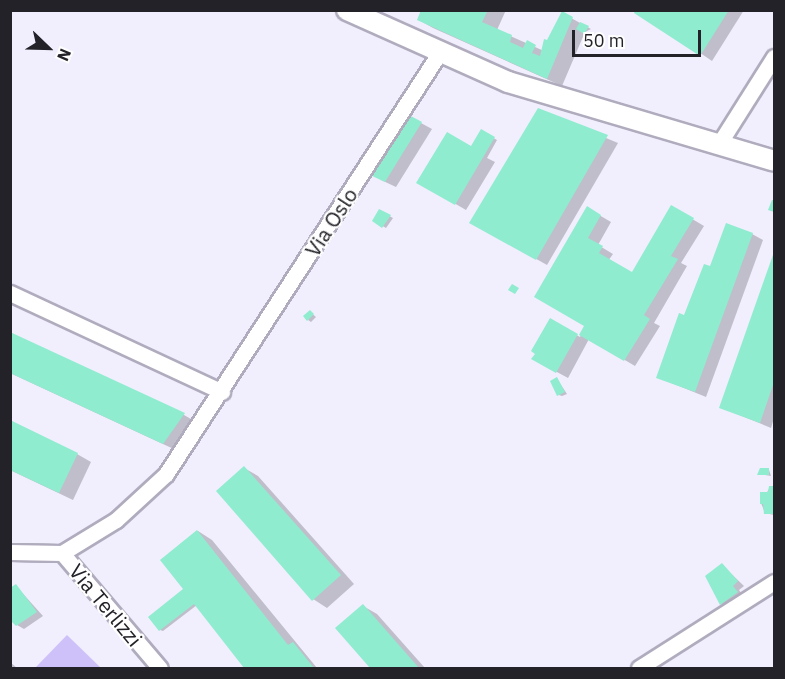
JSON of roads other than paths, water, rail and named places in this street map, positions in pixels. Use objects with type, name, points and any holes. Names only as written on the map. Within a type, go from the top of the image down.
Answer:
[{"type":"street","points":[[347,10],[508,82],[774,161]]},
{"type":"street","name":"Via Oslo","points":[[62,553],[116,520],[166,474],[222,393],[440,52]]},
{"type":"street","points":[[719,144],[774,57]]},
{"type":"street","points":[[10,293],[222,393]]},
{"type":"street","name":"Via Terlizzi","points":[[10,552],[62,553],[160,669]]},
{"type":"street","points":[[639,669],[774,582]]}]
